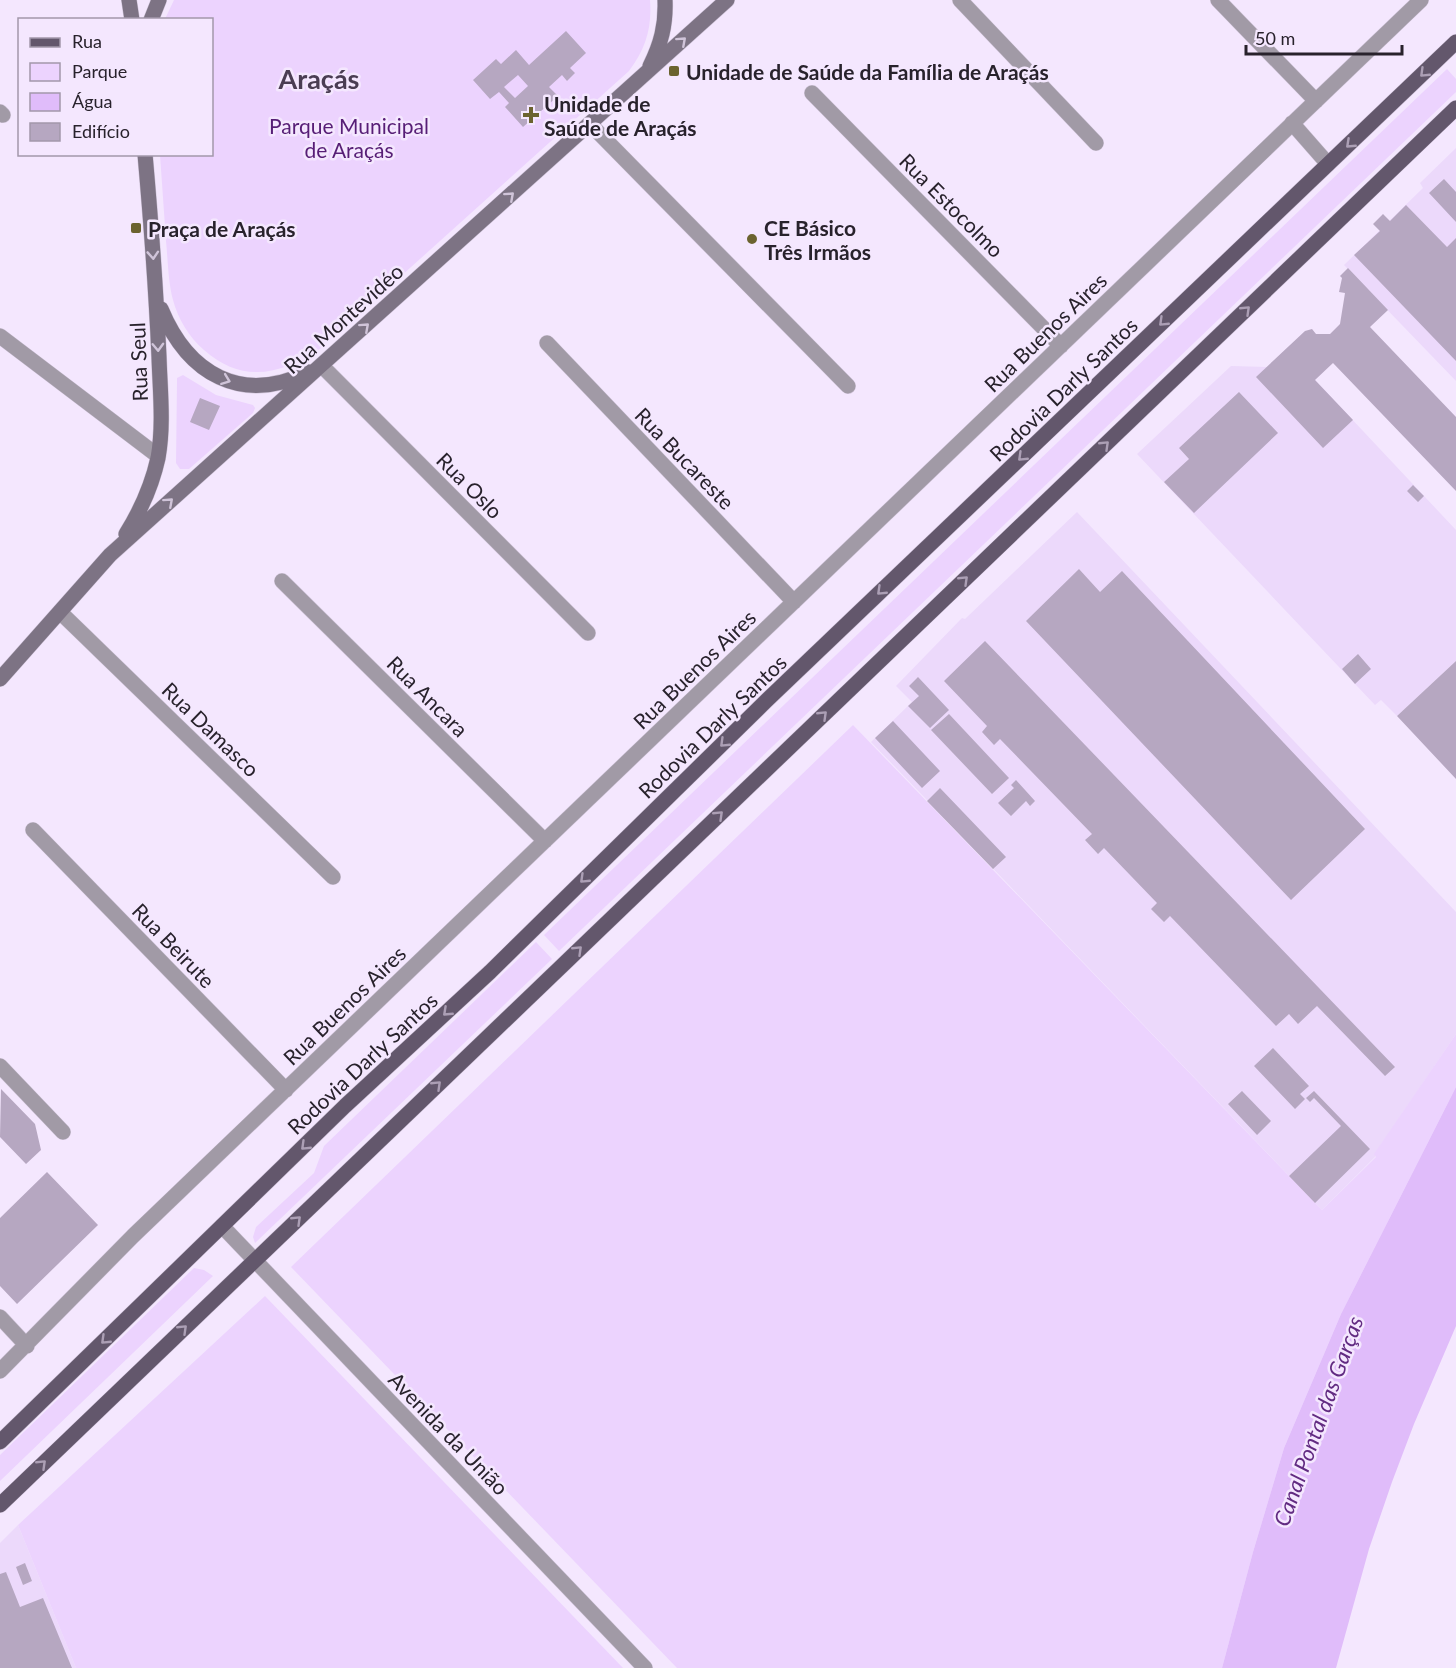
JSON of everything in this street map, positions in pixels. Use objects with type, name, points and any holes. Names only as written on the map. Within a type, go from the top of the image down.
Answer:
[{"type":"main road","name":"Rodovia Darly Santos","points":[[0,1442],[345,1106],[490,972],[765,702],[1456,42]]},
{"type":"main road","points":[[0,1505],[1456,108]]},
{"type":"street","points":[[129,0],[132,18]]},
{"type":"street","points":[[152,18],[159,0]]},
{"type":"street","points":[[639,80],[650,66],[658,50],[666,17],[665,0]]},
{"type":"street","name":"Rua Montevidéo","points":[[0,679],[110,555],[727,0]]},
{"type":"street","points":[[960,0],[1096,143]]},
{"type":"street","points":[[1218,0],[1316,101]]},
{"type":"street","name":"Rua Buenos Aires","points":[[0,1371],[133,1236],[1421,0]]},
{"type":"street","name":"Rua Estocolmo","points":[[812,93],[1061,346]]},
{"type":"street","points":[[1292,123],[1328,164]]},
{"type":"street","points":[[590,124],[848,386]]},
{"type":"street","name":"Rua Seul","points":[[110,555],[135,520],[145,501],[158,456],[161,423],[156,288],[145,156]]},
{"type":"street","points":[[156,288],[164,317],[179,344],[196,362],[217,377],[234,384],[266,386],[298,377],[322,366]]},
{"type":"street","points":[[0,336],[158,456]]},
{"type":"street","name":"Rua Bucareste","points":[[547,343],[794,602]]},
{"type":"street","name":"Rua Oslo","points":[[322,366],[588,633]]},
{"type":"street","name":"Rua Ancara","points":[[282,581],[545,841]]},
{"type":"street","name":"Rua Damasco","points":[[60,612],[333,877]]},
{"type":"street","name":"Rua Beirute","points":[[33,830],[285,1090]]},
{"type":"street","points":[[0,1066],[63,1132]]},
{"type":"street","name":"Avenida da União","points":[[222,1226],[645,1668]]},
{"type":"street","points":[[0,1317],[27,1346]]},
{"type":"shaded area","points":[[1456,148],[1456,381],[1344,265],[1423,188],[1420,183]]},
{"type":"shaded area","points":[[1286,349],[1456,530],[1456,661],[1397,716],[1381,700],[1375,705],[1137,454],[1231,366],[1268,367]]},
{"type":"shaded area","points":[[1077,512],[1456,912],[1456,1034],[1375,1154],[1376,1156],[1322,1210],[871,742],[912,702],[896,686],[962,618],[965,619]]},
{"type":"shaded area","points":[[18,1525],[76,1668],[0,1668],[0,1543]]},
{"type":"green space","name":"Parque Municipal de Araçás","points":[[174,0],[650,0],[647,37],[629,71],[321,348],[292,364],[262,372],[233,368],[218,361],[204,350],[185,327],[173,300],[168,271],[160,156],[213,156],[213,18],[165,18]]},
{"type":"green space","points":[[1447,69],[1456,79],[1456,92],[559,951],[544,935]]},
{"type":"green space","points":[[183,375],[216,395],[253,405],[255,408],[253,413],[189,469],[180,469],[176,463],[177,378]]},
{"type":"green space","points":[[853,725],[1322,1210],[1376,1157],[1374,1154],[1456,1034],[1456,1087],[1341,1314],[1284,1448],[1222,1668],[677,1668],[291,1267]]},
{"type":"green space","points":[[536,942],[552,959],[255,1243],[253,1237],[256,1227],[314,1173],[324,1146]]},
{"type":"green space","points":[[194,1268],[204,1270],[213,1276],[0,1481],[0,1455]]},
{"type":"green space","points":[[265,1296],[623,1668],[76,1668],[18,1525]]},
{"type":"water","name":"Canal Pontal das Garças","points":[[1456,1087],[1456,1326],[1392,1482],[1369,1549],[1336,1668],[1222,1668],[1284,1448],[1341,1314]]},
{"type":"building","points":[[566,31],[586,53],[570,68],[575,73],[567,81],[562,75],[549,87],[558,96],[523,127],[505,107],[509,103],[499,92],[490,99],[473,80],[496,59],[501,64],[516,50],[529,65]],"holes":[[[518,75],[528,86],[515,98],[504,87]]]},
{"type":"building","points":[[1444,179],[1456,192],[1456,222],[1429,193]]},
{"type":"building","points":[[1406,205],[1447,247],[1456,238],[1456,361],[1354,255],[1380,231],[1373,224],[1383,214],[1390,221]]},
{"type":"building","points":[[1348,268],[1388,310],[1370,327],[1456,417],[1456,491],[1333,363],[1315,380],[1353,420],[1323,448],[1256,377],[1305,331],[1312,329],[1316,334],[1330,334],[1340,324],[1345,293],[1339,292],[1342,278],[1340,276]]},
{"type":"building","points":[[1239,392],[1278,433],[1194,513],[1164,482],[1189,459],[1179,448]]},
{"type":"building","points":[[200,398],[220,406],[209,430],[190,422]]},
{"type":"building","points":[[1413,485],[1424,496],[1418,502],[1407,491]]},
{"type":"building","points":[[1079,569],[1100,592],[1122,571],[1365,829],[1291,900],[1026,621]]},
{"type":"building","points":[[985,641],[1395,1067],[1385,1076],[1317,1006],[1298,1024],[1289,1014],[1276,1026],[1170,916],[1164,922],[1151,909],[1157,903],[1104,848],[1098,854],[1085,840],[1092,834],[1000,739],[994,745],[982,732],[987,726],[944,681]]},
{"type":"building","points":[[1358,654],[1371,669],[1355,684],[1342,669]]},
{"type":"building","points":[[1456,661],[1456,779],[1397,716]]},
{"type":"building","points":[[918,677],[949,710],[930,728],[908,706],[919,696],[909,686]]},
{"type":"building","points":[[949,714],[1009,778],[992,794],[931,730]]},
{"type":"building","points":[[893,721],[940,771],[922,788],[875,738]]},
{"type":"building","points":[[1016,780],[1035,801],[1030,806],[1026,801],[1011,816],[998,803],[1014,788],[1011,785]]},
{"type":"building","points":[[940,788],[1006,857],[993,869],[927,801]]},
{"type":"building","points":[[1273,1048],[1309,1086],[1300,1094],[1305,1099],[1295,1109],[1254,1066]]},
{"type":"building","points":[[1,1089],[35,1124],[41,1150],[26,1164],[0,1137]]},
{"type":"building","points":[[1242,1091],[1271,1121],[1257,1135],[1228,1104]]},
{"type":"building","points":[[1314,1091],[1370,1149],[1315,1203],[1289,1176],[1341,1126],[1314,1098],[1310,1102],[1306,1098]]},
{"type":"building","points":[[47,1172],[98,1225],[17,1304],[0,1286],[0,1218]]},
{"type":"building","points":[[25,1563],[32,1581],[23,1585],[16,1567]]},
{"type":"building","points":[[6,1572],[20,1607],[43,1598],[72,1668],[0,1668],[0,1574]]},
{"type":"place","name":"Unidade de Saúde da Família de Araçás","points":[[674,71]]},
{"type":"place","name":"Unidade de Saúde de Araçás","points":[[531,115]]},
{"type":"place","name":"Praça de Araçás","points":[[136,228]]},
{"type":"place","name":"CE Básico Três Irmãos","points":[[752,239]]},
{"type":"district","name":"Araçás","points":[[319,78]]}]
